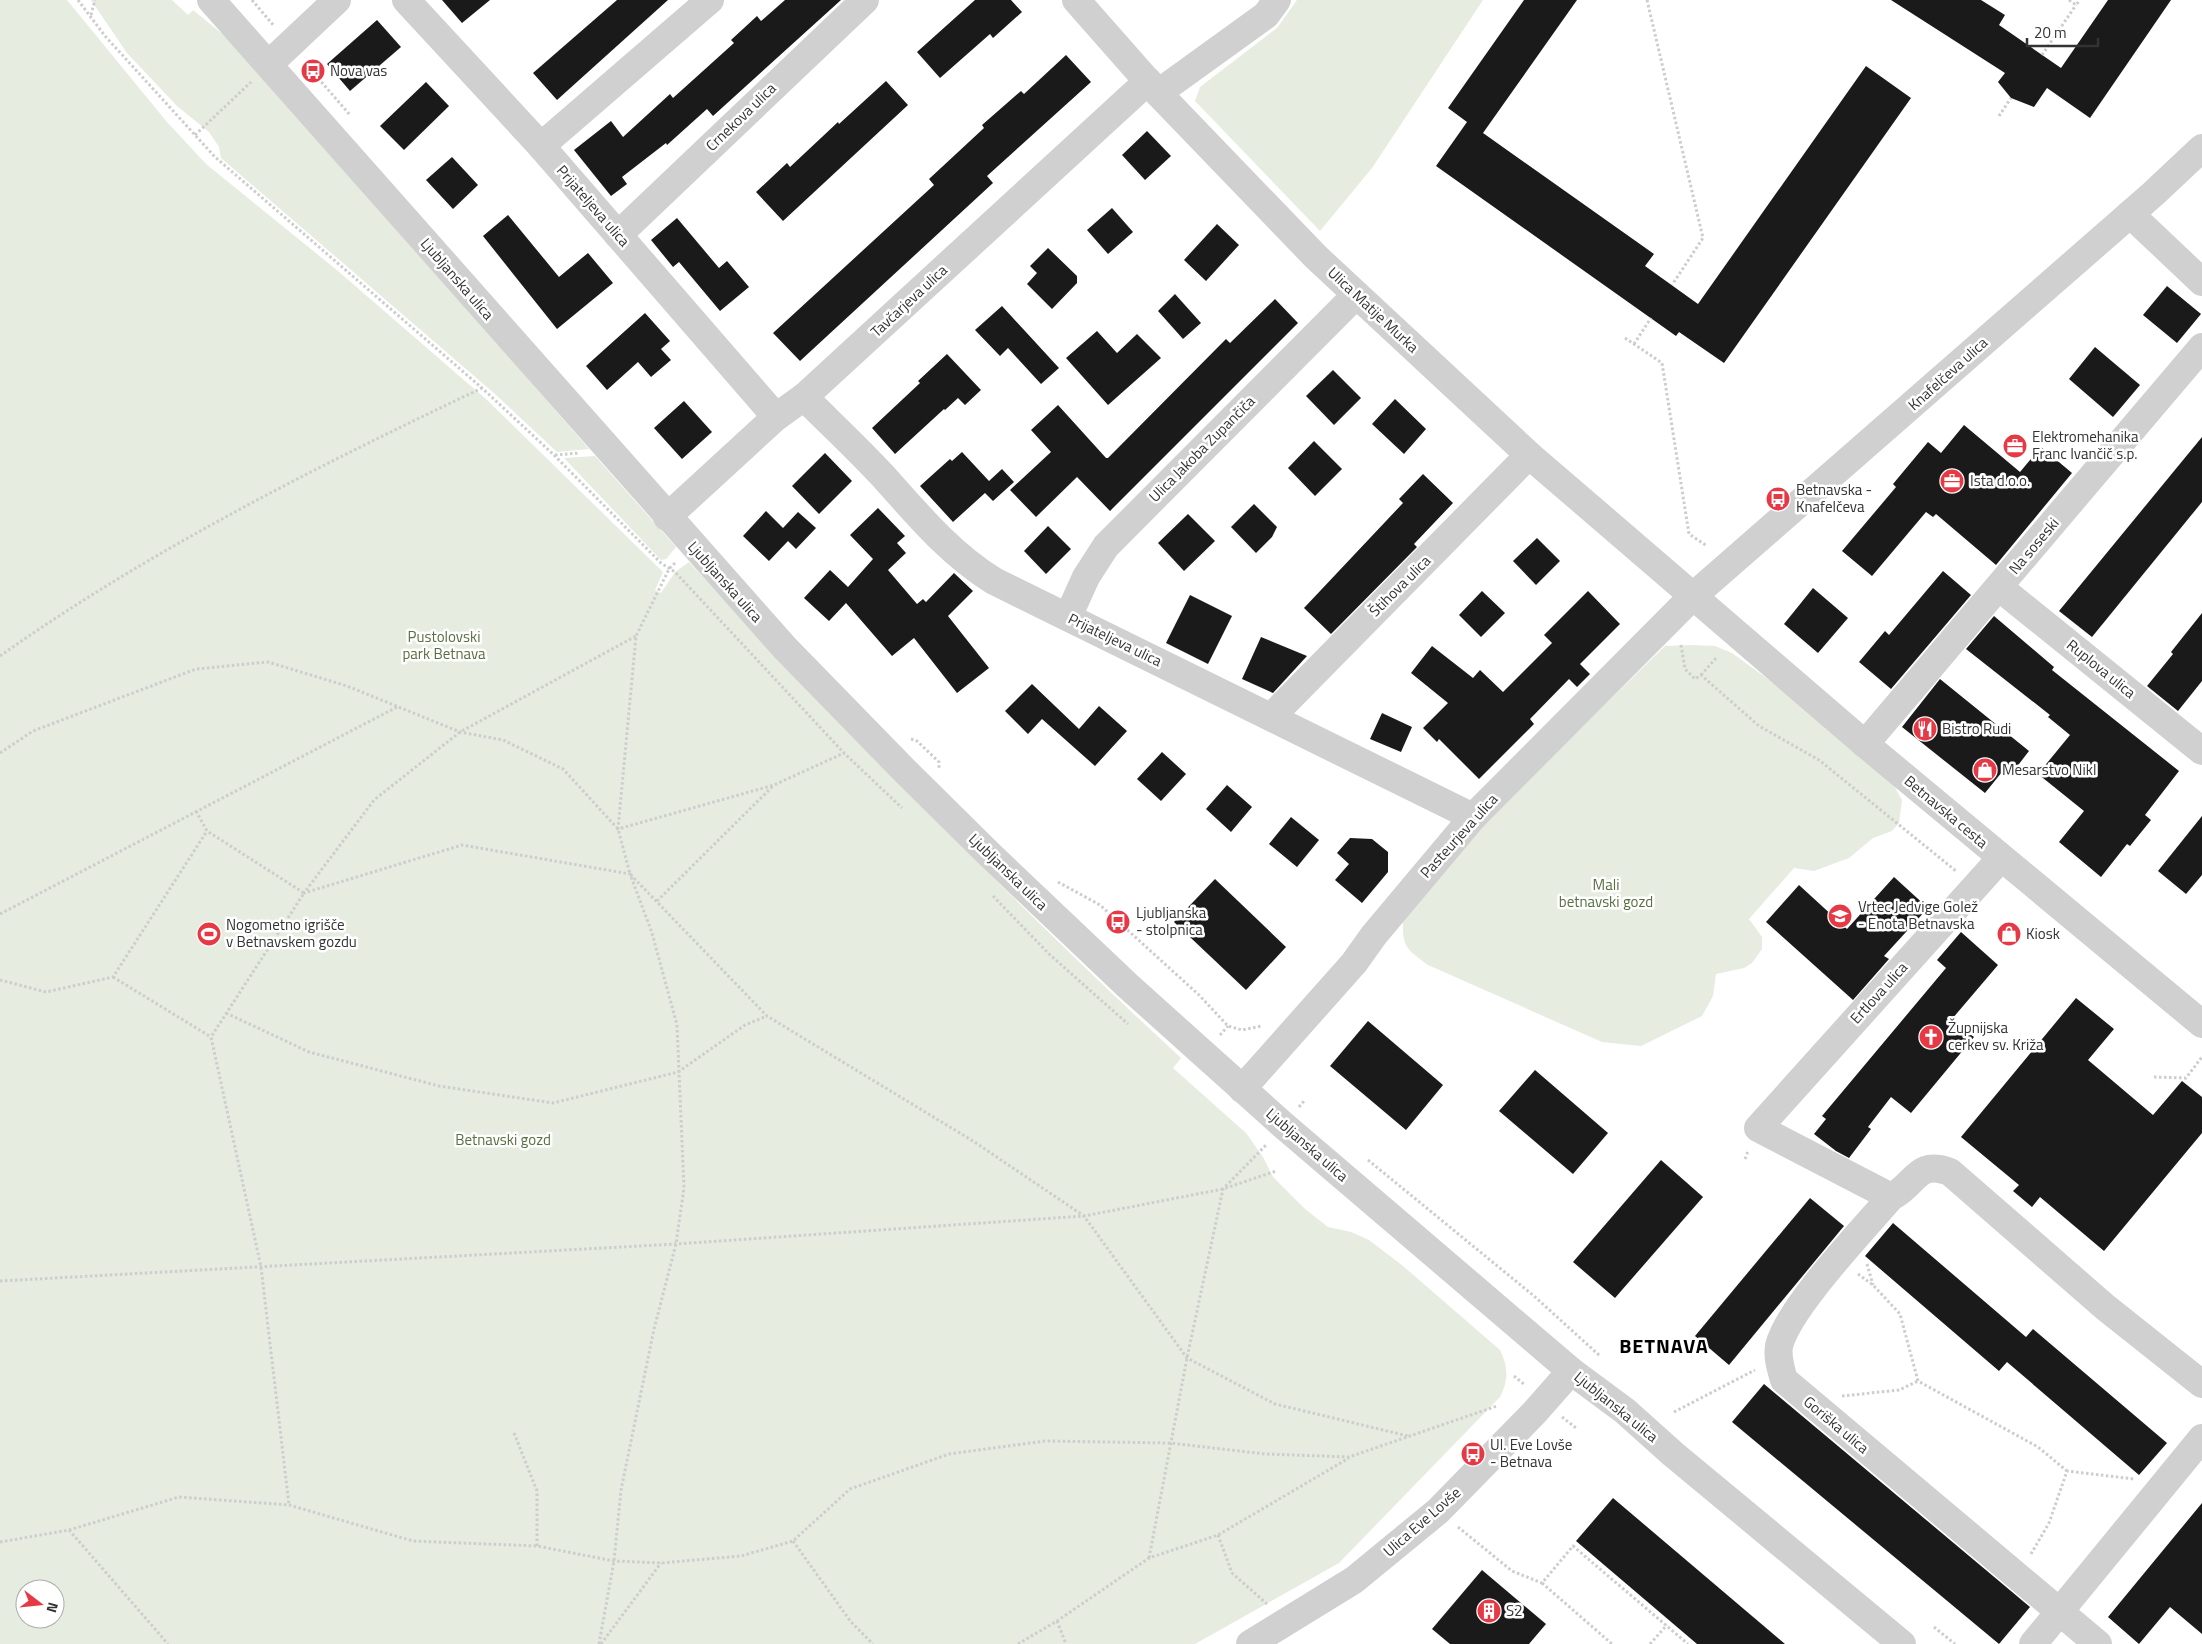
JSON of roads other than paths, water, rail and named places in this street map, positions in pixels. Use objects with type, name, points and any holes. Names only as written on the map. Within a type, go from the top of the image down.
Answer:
[{"type":"street","name":"Ljubljanska ulica","points":[[211,0],[667,517],[785,648],[904,772],[1122,979],[1242,1089],[1571,1370],[1625,1411],[1673,1454],[1902,1644]]},
{"type":"street","points":[[269,64],[337,0]]},
{"type":"street","name":"Prijateljeva ulica","points":[[406,0],[541,146],[776,417]]},
{"type":"street","points":[[541,146],[710,0]]},
{"type":"street","name":"Crnekova ulica","points":[[618,235],[865,0]]},
{"type":"street","name":"Ulica Matije Murka","points":[[1076,0],[1153,87],[1316,257],[1529,455],[1692,597]]},
{"type":"street","name":"Tavčarjeva ulica","points":[[667,517],[776,417],[804,397],[1153,87],[1266,15],[1277,0]]},
{"type":"street","name":"Knafelčeva ulica","points":[[1692,597],[2130,214],[2202,148]]},
{"type":"street","points":[[2130,214],[2202,282]]},
{"type":"street","name":"Ulica Jakoba Zupančiča","points":[[1068,617],[1086,577],[1106,546],[1356,294]]},
{"type":"street","name":"Na soseski","points":[[1865,744],[2000,588],[2202,347]]},
{"type":"street","name":"Prijateljeva ulica","points":[[804,397],[882,475],[920,518],[976,570],[1473,817]]},
{"type":"street","name":"Štihova ulica","points":[[1271,717],[1529,455]]},
{"type":"street","name":"Ruplova ulica","points":[[2000,588],[2202,751]]},
{"type":"street","name":"Betnavska cesta","points":[[1692,597],[2001,858],[2202,1024]]},
{"type":"street","name":"Pasteurjeva ulica","points":[[1242,1089],[1354,963],[1374,935],[1473,817],[1692,597]]},
{"type":"street","name":"Ertlova ulica","points":[[1891,1197],[1758,1128],[2001,858]]},
{"type":"street","name":"Goriška ulica","points":[[2098,1644],[1784,1380],[1779,1360],[1779,1346],[1787,1326],[1839,1258],[1891,1197],[1900,1192],[1919,1172],[1928,1168],[1939,1168],[1950,1172],[2105,1307],[2202,1384]]},
{"type":"street","name":"Ulica Eve Lovše","points":[[1250,1644],[1354,1580],[1438,1511],[1534,1413],[1571,1370]]},
{"type":"street","points":[[2033,1644],[2202,1438]]},
{"type":"place","name":"Nova vas","points":[[313,71]]},
{"type":"place","name":"Elektromehanika Franc Ivančič s.p.","points":[[2015,446]]},
{"type":"place","name":"Ista d.o.o.","points":[[1952,481]]},
{"type":"place","name":"Betnavska - Knafelčeva","points":[[1778,499]]},
{"type":"place","name":"Bistro Rudi","points":[[1925,729]]},
{"type":"place","name":"Mesarstvo Nikl","points":[[1985,770]]},
{"type":"place","name":"Vrtec Jedvige Golež - Enota Betnavska","points":[[1840,916]]},
{"type":"place","name":"Ljubljanska - stolpnica","points":[[1118,922]]},
{"type":"place","name":"Nogometno igrišče v Betnavskem gozdu","points":[[209,934]]},
{"type":"place","name":"Kiosk","points":[[2009,934]]},
{"type":"place","name":"Župnijska cerkev sv. Križa","points":[[1931,1037]]},
{"type":"place","name":"Ul. Eve Lovše - Betnava","points":[[1473,1454]]},
{"type":"place","name":"S2","points":[[1489,1611]]},
{"type":"district","name":"BETNAVA","points":[[1664,1346]]},
{"type":"park label","name":"Pustolovski park Betnava","points":[[444,646]]},
{"type":"park label","name":"Mali betnavski gozd","points":[[1606,894]]},
{"type":"park label","name":"Betnavski gozd","points":[[503,1140]]}]
